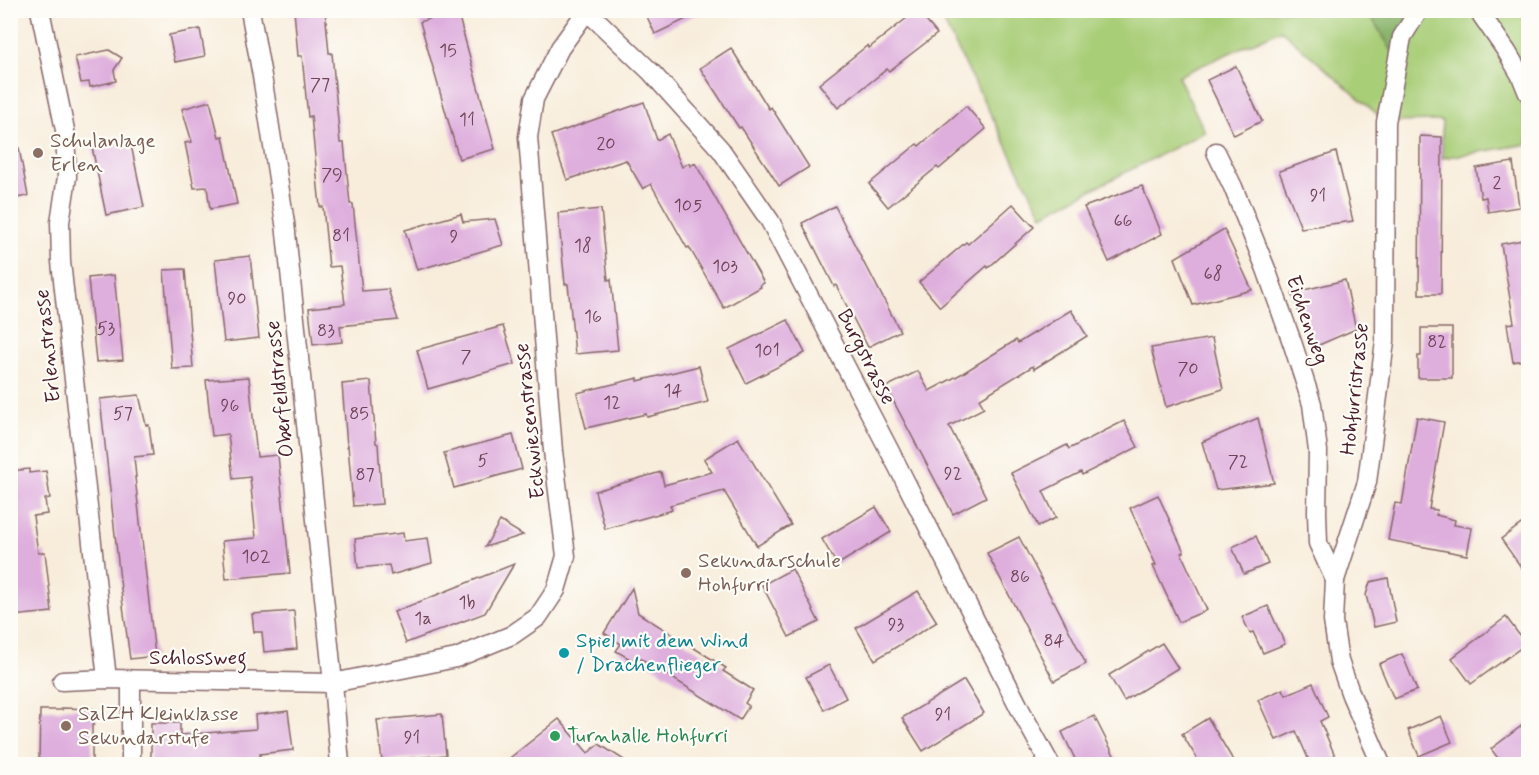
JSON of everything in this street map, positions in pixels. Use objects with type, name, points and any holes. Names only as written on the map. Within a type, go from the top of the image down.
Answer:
[{"type":"street","name":"Erlenstrasse","points":[[40,10],[65,129],[67,177],[60,222],[61,262],[107,679]]},
{"type":"street","name":"Oberfeldstrasse","points":[[250,10],[285,222],[340,765]]},
{"type":"street","name":"Hohfurristrasse","points":[[1381,765],[1351,696],[1339,661],[1333,621],[1335,580],[1367,482],[1385,341],[1386,122],[1402,37],[1419,10]]},
{"type":"street","points":[[1478,10],[1507,52],[1528,93]]},
{"type":"street","name":"Eckwiesenstrasse","points":[[333,683],[456,658],[493,643],[512,635],[538,617],[556,590],[566,556],[553,451],[528,137],[534,99],[561,48],[586,11]]},
{"type":"street","name":"Burgstrasse","points":[[586,11],[651,72],[721,150],[770,221],[1050,765]]},
{"type":"street","name":"Eichenweg","points":[[1216,152],[1233,187],[1266,269],[1312,404],[1318,451],[1318,543],[1335,580]]},
{"type":"street","name":"Schlossweg","points":[[62,681],[107,679],[333,683]]},
{"type":"street","points":[[131,765],[132,680]]},
{"type":"green space","points":[[938,11],[1370,11],[1373,20],[1397,58],[1419,11],[1478,11],[1482,14],[1528,16],[1528,144],[1442,158],[1442,121],[1386,122],[1281,30],[1178,76],[1205,132],[1042,215]]},
{"type":"green space","points":[[1370,11],[1419,11],[1397,59],[1373,20]]},
{"type":"building","points":[[294,10],[325,10],[329,53],[332,53],[340,143],[344,143],[362,291],[388,289],[398,320],[340,326],[342,342],[313,345],[309,308],[345,304],[340,266],[329,267],[323,207],[320,207],[311,116],[308,117],[302,56],[298,56]]},
{"type":"building","points":[[437,10],[457,10],[495,149],[459,159],[420,22],[437,16]]},
{"type":"building","points":[[644,10],[705,10],[655,34]]},
{"type":"building","points":[[917,10],[937,34],[889,71],[887,69],[838,108],[819,84]]},
{"type":"building","points":[[200,29],[205,56],[175,62],[169,35]]},
{"type":"building","points":[[731,48],[809,167],[779,186],[700,68]]},
{"type":"building","points":[[109,50],[122,58],[114,70],[116,81],[90,87],[89,82],[81,83],[75,57]]},
{"type":"building","points":[[1236,66],[1262,121],[1234,135],[1207,80]]},
{"type":"building","points":[[210,101],[219,137],[223,136],[237,204],[210,209],[207,187],[194,188],[185,143],[192,142],[182,109]]},
{"type":"building","points":[[644,102],[657,140],[668,134],[682,167],[695,163],[764,283],[760,285],[761,287],[724,308],[651,184],[643,189],[626,160],[567,180],[551,135]]},
{"type":"building","points":[[966,106],[986,129],[939,169],[937,167],[888,207],[869,184]]},
{"type":"building","points":[[1420,136],[1442,137],[1441,294],[1419,294]]},
{"type":"building","points":[[130,140],[144,207],[106,215],[92,147]]},
{"type":"building","points":[[10,148],[19,148],[28,196],[10,199]]},
{"type":"building","points":[[1336,152],[1353,221],[1301,228],[1279,171]]},
{"type":"building","points":[[1513,162],[1519,207],[1488,212],[1486,197],[1481,198],[1476,168]]},
{"type":"building","points":[[1142,186],[1162,234],[1109,262],[1084,207]]},
{"type":"building","points":[[1013,204],[1034,227],[940,307],[919,282],[966,242],[968,244]]},
{"type":"building","points":[[835,206],[900,331],[868,347],[802,223]]},
{"type":"building","points":[[601,209],[618,350],[575,354],[558,213]]},
{"type":"building","points":[[461,214],[463,222],[495,219],[503,245],[417,270],[405,230]]},
{"type":"building","points":[[1224,229],[1252,290],[1193,305],[1175,258]]},
{"type":"building","points":[[1528,239],[1528,359],[1513,362],[1507,324],[1514,323],[1501,244]]},
{"type":"building","points":[[250,256],[259,338],[224,342],[215,260]]},
{"type":"building","points":[[185,269],[193,368],[172,369],[164,270]]},
{"type":"building","points":[[114,275],[123,360],[96,362],[88,278]]},
{"type":"building","points":[[1345,280],[1356,329],[1312,348],[1292,293]]},
{"type":"building","points":[[1071,310],[1087,336],[979,399],[984,408],[949,426],[986,497],[953,514],[886,387],[918,371],[929,391],[1016,340],[1018,343]]},
{"type":"building","points":[[788,320],[805,353],[746,383],[729,349]]},
{"type":"building","points":[[503,326],[515,364],[428,389],[417,350]]},
{"type":"building","points":[[1421,328],[1452,328],[1452,378],[1418,378]]},
{"type":"building","points":[[1212,338],[1223,389],[1166,407],[1151,348]]},
{"type":"building","points":[[699,366],[708,402],[647,417],[646,414],[586,428],[577,393]]},
{"type":"building","points":[[249,377],[257,457],[278,455],[290,573],[226,579],[222,541],[256,538],[250,477],[233,479],[228,434],[212,436],[206,380]]},
{"type":"building","points":[[371,381],[382,504],[353,506],[342,384]]},
{"type":"building","points":[[139,395],[146,425],[149,425],[153,455],[134,457],[155,656],[130,659],[100,399]]},
{"type":"building","points":[[1417,417],[1444,422],[1429,509],[1437,510],[1436,515],[1455,520],[1454,525],[1472,528],[1467,555],[1388,540],[1395,503],[1402,504]]},
{"type":"building","points":[[1258,418],[1274,483],[1216,490],[1202,442]]},
{"type":"building","points":[[1124,421],[1138,447],[1082,475],[1081,472],[1043,491],[1056,518],[1038,526],[1011,473],[1067,445],[1069,449]]},
{"type":"building","points":[[513,435],[522,469],[454,488],[444,453]]},
{"type":"building","points":[[738,438],[791,525],[757,546],[724,491],[670,505],[672,510],[605,529],[595,491],[661,472],[664,485],[712,472],[704,459]]},
{"type":"building","points":[[29,469],[29,473],[46,471],[50,498],[45,499],[47,514],[33,516],[38,553],[45,552],[52,612],[12,616],[10,604],[10,471]]},
{"type":"building","points":[[1158,495],[1207,610],[1179,622],[1130,508]]},
{"type":"building","points":[[876,507],[891,532],[837,565],[822,539]]},
{"type":"building","points":[[1528,519],[1528,577],[1501,539]]},
{"type":"building","points":[[500,521],[523,535],[485,547]]},
{"type":"building","points":[[403,533],[404,541],[428,538],[432,563],[391,575],[389,565],[358,568],[355,539]]},
{"type":"building","points":[[1256,536],[1268,564],[1244,574],[1232,547]]},
{"type":"building","points":[[1019,537],[1086,664],[1054,681],[987,553]]},
{"type":"building","points":[[514,564],[485,613],[406,643],[394,612]]},
{"type":"building","points":[[792,569],[819,622],[789,637],[762,585]]},
{"type":"building","points":[[1388,578],[1396,622],[1374,627],[1366,595],[1370,582]]},
{"type":"building","points":[[632,588],[638,613],[726,668],[723,671],[753,690],[745,703],[749,706],[740,720],[640,658],[637,663],[616,651],[621,644],[604,633]]},
{"type":"building","points":[[918,591],[937,622],[875,660],[856,628]]},
{"type":"building","points":[[1268,606],[1285,644],[1263,653],[1253,632],[1250,633],[1242,617]]},
{"type":"building","points":[[294,611],[297,649],[264,652],[262,632],[254,632],[252,614]]},
{"type":"building","points":[[1506,617],[1526,644],[1471,684],[1452,658]]},
{"type":"building","points":[[1162,643],[1178,668],[1124,701],[1109,675]]},
{"type":"building","points":[[1402,654],[1417,690],[1394,699],[1379,664]]},
{"type":"building","points":[[829,665],[846,698],[824,710],[806,677]]},
{"type":"building","points":[[964,680],[984,713],[923,751],[902,718]]},
{"type":"building","points":[[1313,683],[1328,717],[1320,721],[1339,765],[1311,765],[1296,731],[1276,740],[1258,700],[1283,689],[1286,695]]},
{"type":"building","points":[[62,708],[94,709],[92,763],[39,761],[40,710],[62,710]]},
{"type":"building","points":[[288,711],[293,750],[260,754],[259,763],[151,765],[151,723],[180,723],[180,735],[256,729],[255,715]]},
{"type":"building","points":[[442,714],[446,755],[382,761],[377,720]]},
{"type":"building","points":[[1094,716],[1119,765],[1078,765],[1062,732]]},
{"type":"building","points":[[1441,716],[1452,742],[1419,756],[1408,730]]},
{"type":"building","points":[[1208,718],[1236,765],[1201,765],[1182,734]]},
{"type":"building","name":"Turnhalle Hohfurri","points":[[559,719],[588,753],[599,744],[632,765],[501,765]]},
{"type":"building","points":[[1528,721],[1528,755],[1516,765],[1503,765],[1491,749]]},
{"type":"place","name":"Schulanlage Erlen","points":[[38,153]]},
{"type":"place","name":"Sekundarschule Hohfurri","points":[[686,573]]},
{"type":"place","name":"Spiel mit dem Wind / Drachenflieger","points":[[564,653]]},
{"type":"place","name":"SalZH Kleinklasse Sekundarstufe","points":[[66,726]]},
{"type":"place","name":"Turnhalle Hohfurri","points":[[555,736]]}]
